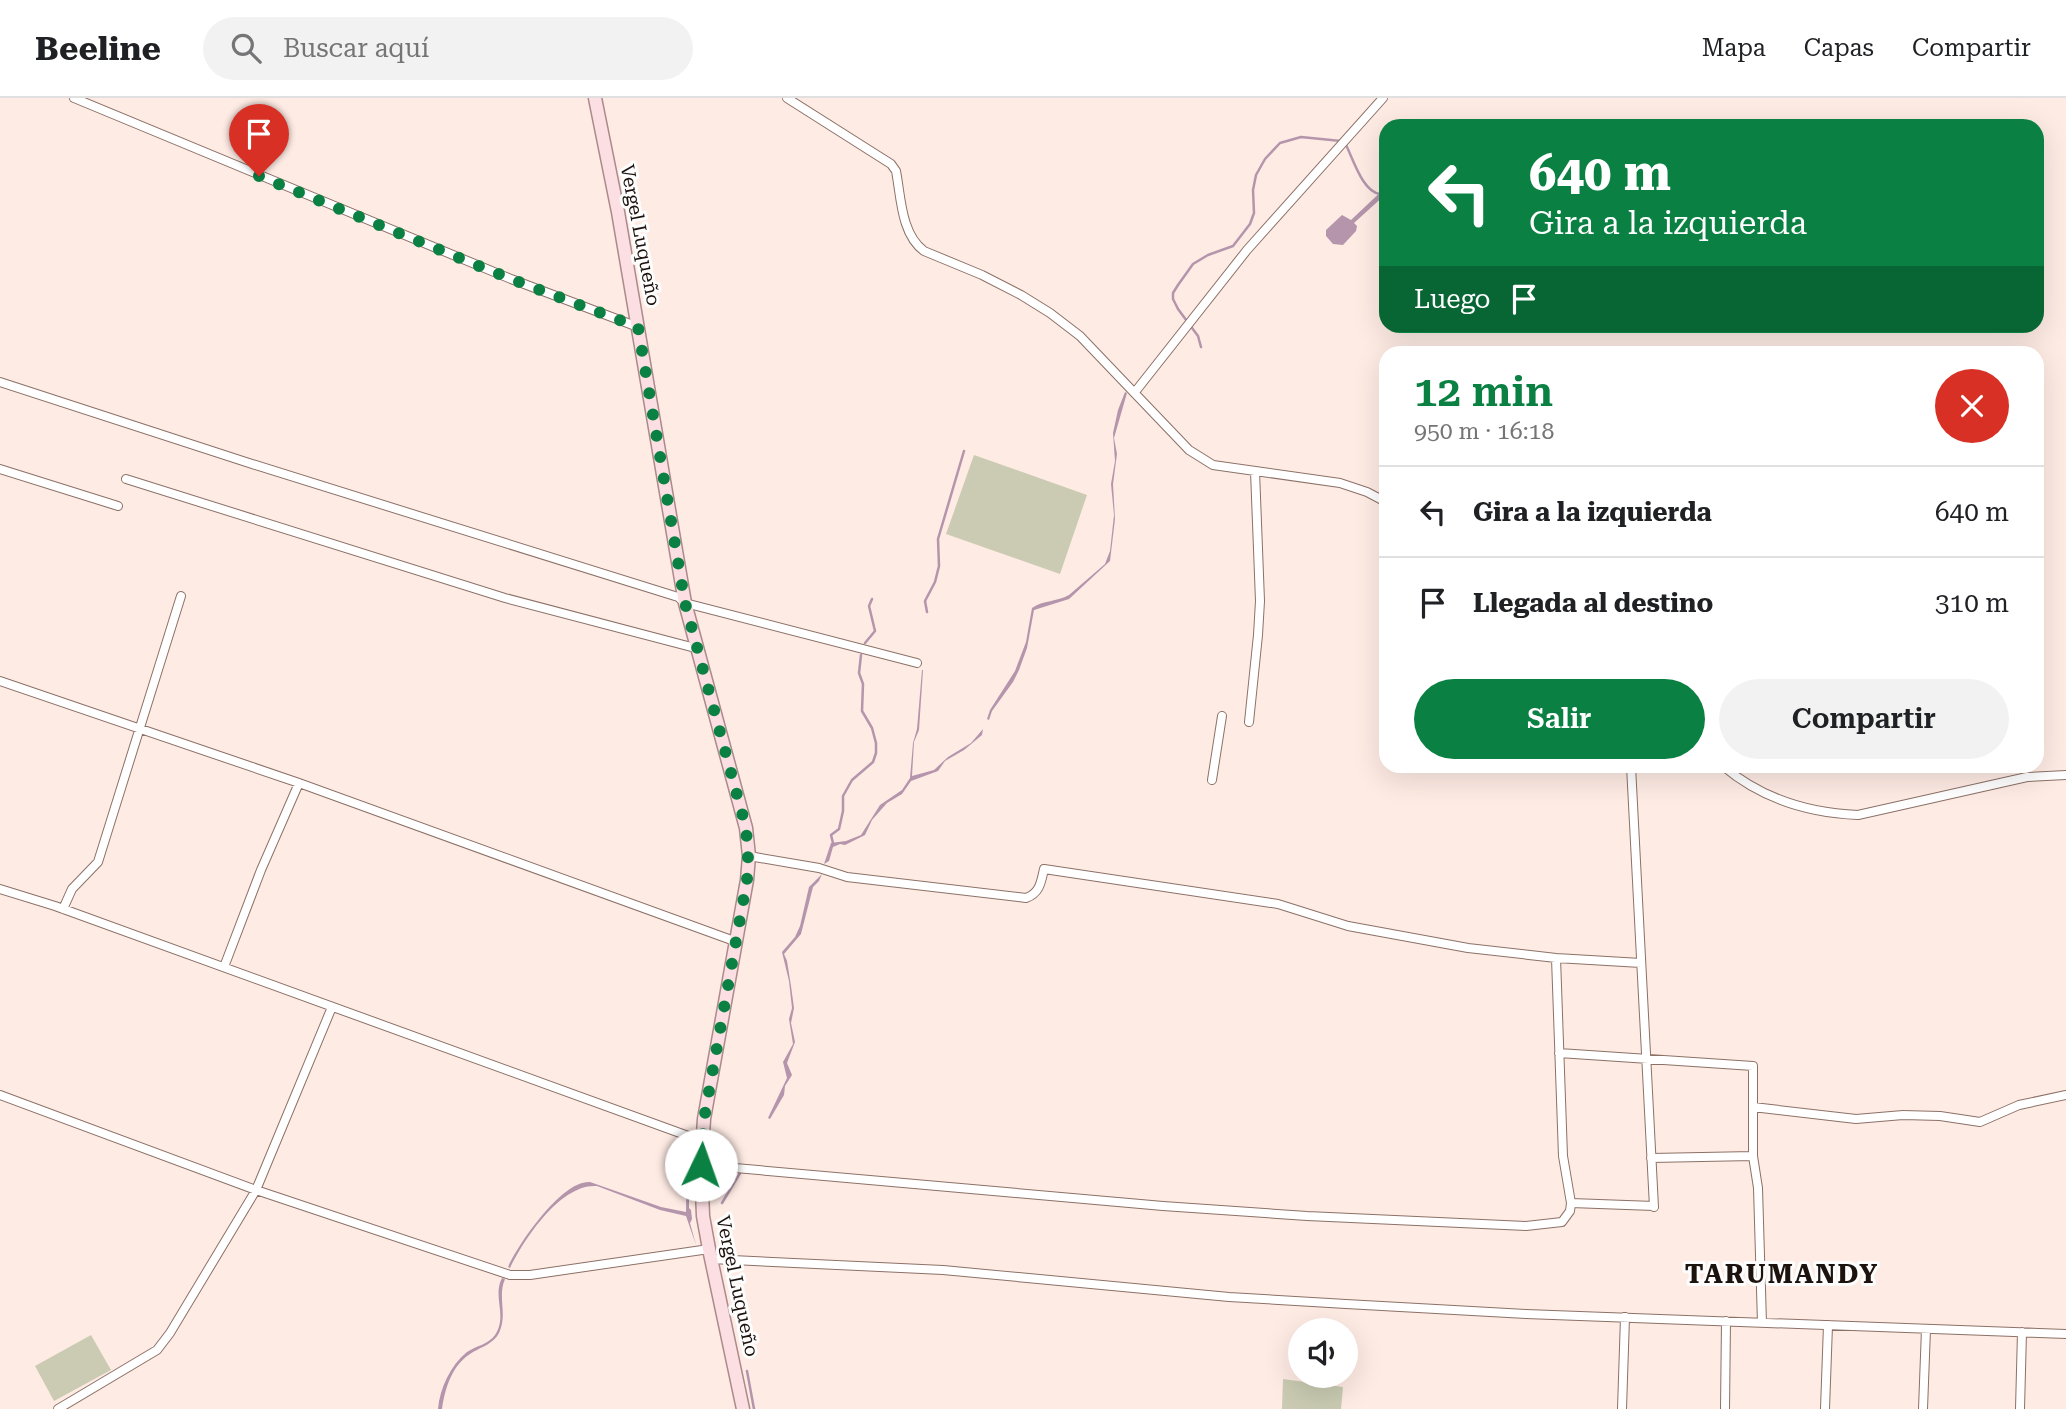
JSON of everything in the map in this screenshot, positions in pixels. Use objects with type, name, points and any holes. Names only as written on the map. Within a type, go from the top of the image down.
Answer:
[{"type":"main road","name":"Vergel Luqueño","points":[[595,98],[638,327],[685,603],[746,828],[747,880],[706,1108],[701,1165],[704,1216],[710,1254],[743,1409]]},
{"type":"street","points":[[74,98],[511,279],[638,327]]},
{"type":"street","points":[[787,98],[891,164],[896,171],[908,230],[917,246],[982,275],[1050,313],[1080,336],[1189,450],[1213,465],[1340,484],[1379,499]]},
{"type":"street","points":[[1135,393],[1247,250],[1383,98]]},
{"type":"street","points":[[0,382],[678,597],[685,603],[917,663]]},
{"type":"street","points":[[0,469],[118,506]]},
{"type":"street","points":[[1249,722],[1259,601],[1255,471]]},
{"type":"street","points":[[126,478],[505,598],[699,649]]},
{"type":"street","points":[[63,909],[72,889],[98,862],[181,596]]},
{"type":"street","points":[[0,681],[299,783],[737,942]]},
{"type":"street","points":[[1212,780],[1222,716]]},
{"type":"street","points":[[1572,1203],[1654,1206],[1631,773]]},
{"type":"street","points":[[1731,773],[1779,800],[1830,814],[1858,815],[2027,778],[2066,775]]},
{"type":"street","points":[[223,967],[299,783]]},
{"type":"street","points":[[748,856],[847,877],[1026,898],[1040,888],[1044,869],[1278,904],[1348,926],[1468,948],[1556,958],[1641,963]]},
{"type":"street","points":[[0,889],[63,909],[702,1141]]},
{"type":"street","points":[[701,1165],[1163,1206],[1307,1216],[1525,1226],[1562,1222],[1572,1203],[1563,1156],[1556,958]]},
{"type":"street","points":[[58,1409],[157,1350],[170,1333],[256,1190],[332,1007]]},
{"type":"street","points":[[1559,1053],[1753,1066],[1753,1156],[1758,1188],[1762,1323]]},
{"type":"street","points":[[0,1095],[256,1190],[510,1275],[710,1254],[943,1270],[1229,1297],[1625,1317],[2066,1334]]},
{"type":"street","points":[[1753,1107],[1856,1119],[1903,1115],[1940,1116],[1980,1122],[2019,1105],[2066,1095]]},
{"type":"street","points":[[1651,1158],[1753,1156]]},
{"type":"street","points":[[1622,1409],[1625,1317]]},
{"type":"street","points":[[1726,1321],[1726,1409]]},
{"type":"street","points":[[1825,1409],[1828,1325]]},
{"type":"street","points":[[1923,1409],[1926,1329]]},
{"type":"street","points":[[2020,1409],[2022,1332]]},
{"type":"green space","points":[[974,455],[1087,495],[1060,574],[946,534]]},
{"type":"green space","points":[[91,1335],[111,1370],[54,1401],[35,1366]]},
{"type":"green space","points":[[1283,1379],[1288,1380],[1288,1388],[1343,1388],[1341,1409],[1282,1409]]},
{"type":"shaded area","points":[[1379,194],[1379,200],[1354,223],[1357,226],[1356,231],[1343,245],[1333,244],[1326,236],[1326,230],[1342,215],[1351,220]]},
{"type":"shaded area","points":[[1125,392],[1127,393],[1114,438],[1117,454],[1113,484],[1115,519],[1110,561],[1069,599],[1034,610],[1027,648],[1019,670],[989,720],[990,710],[1015,671],[1026,642],[1032,608],[1069,595],[1105,564],[1110,551],[1114,515],[1111,484],[1115,461],[1113,433]]},
{"type":"shaded area","points":[[922,670],[919,730],[914,742],[912,776],[934,770],[948,757],[971,743],[983,729],[982,735],[964,750],[945,761],[938,771],[911,781],[902,794],[887,803],[872,820],[865,835],[845,845],[833,847],[829,861],[824,864],[831,843],[861,835],[880,805],[902,790],[910,778],[913,743],[917,729]]},
{"type":"shaded area","points":[[822,874],[813,887],[801,934],[784,954],[787,961],[794,1008],[791,1023],[795,1042],[787,1063],[792,1075],[770,1119],[768,1118],[787,1078],[783,1062],[793,1044],[789,1019],[792,1008],[789,981],[782,952],[795,937],[800,926],[809,887]]},
{"type":"shaded area","points":[[687,1146],[689,1208],[692,1219],[690,1223],[696,1245],[686,1216],[660,1210],[597,1186],[584,1187],[570,1193],[545,1215],[510,1268],[508,1267],[531,1229],[555,1202],[579,1184],[590,1182],[661,1207],[686,1212]]},
{"type":"shaded area","points":[[502,1278],[505,1279],[502,1292],[503,1319],[499,1333],[491,1342],[460,1363],[448,1385],[442,1409],[438,1409],[444,1385],[456,1364],[467,1352],[492,1338],[499,1328],[499,1285]]},
{"type":"waterway","points":[[1201,347],[1198,336],[1173,299],[1178,285],[1193,264],[1233,246],[1250,224],[1254,213],[1253,190],[1256,175],[1265,159],[1280,143],[1301,137],[1341,141]]},
{"type":"waterway","points":[[1346,145],[1364,182],[1379,194]]},
{"type":"waterway","points":[[927,612],[925,601],[935,582],[939,566],[938,539],[964,451]]},
{"type":"waterway","points":[[865,643],[875,631],[869,606],[872,599]]},
{"type":"waterway","points":[[833,843],[831,835],[839,829],[843,796],[852,780],[873,762],[876,753],[872,728],[862,711],[863,684],[859,673],[861,655]]},
{"type":"waterway","points":[[722,1203],[740,1173]]},
{"type":"waterway","points":[[747,1371],[754,1409]]},
{"type":"district","name":"TARUMANDY","points":[[1782,1274]]},
{"type":"route","points":[[259,176],[511,279],[638,327],[685,603],[734,781],[748,844],[747,880],[704,1119],[701,1165]]}]
